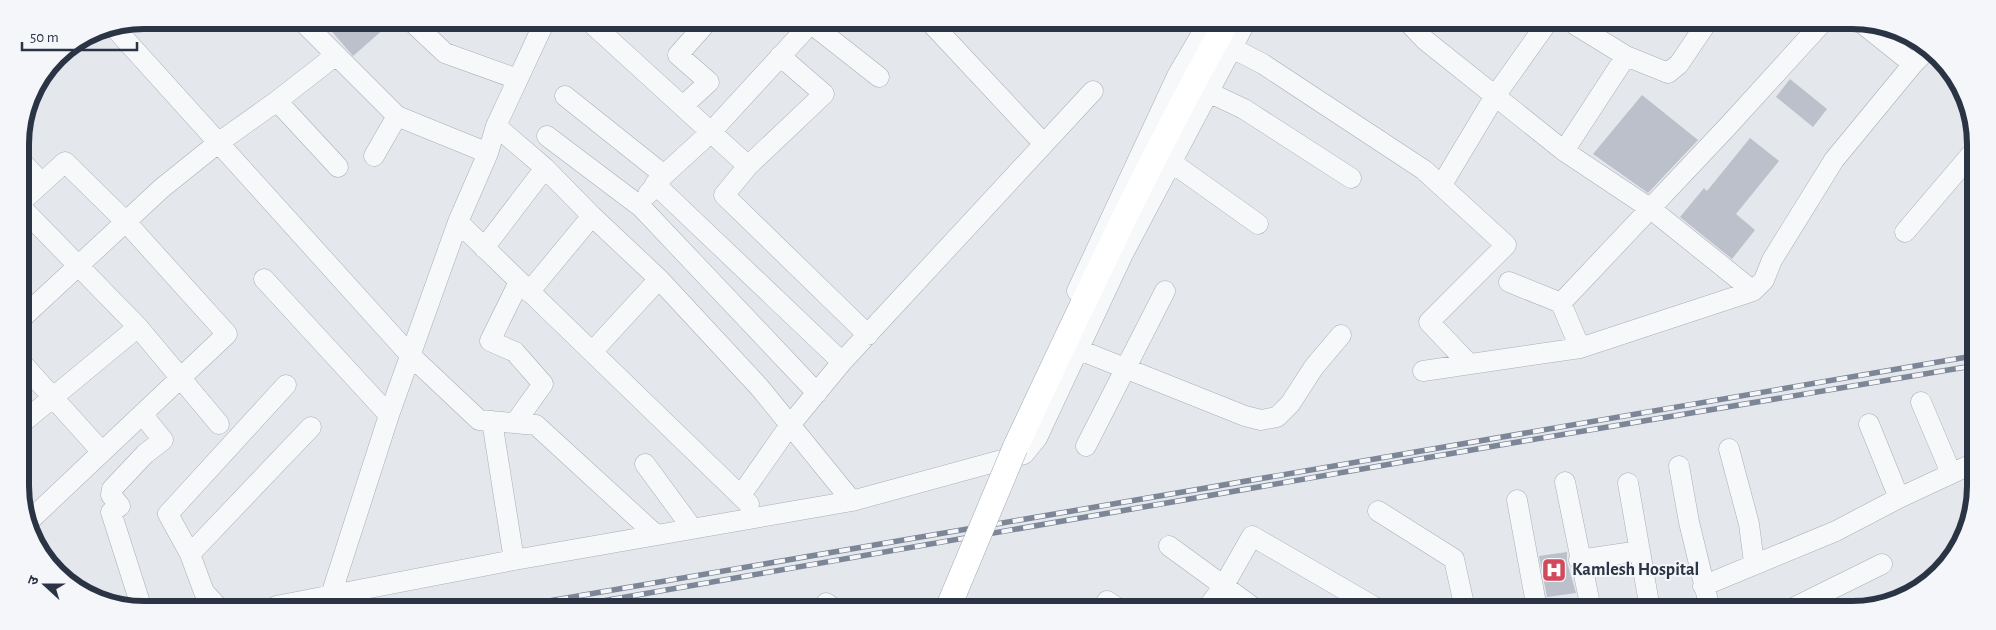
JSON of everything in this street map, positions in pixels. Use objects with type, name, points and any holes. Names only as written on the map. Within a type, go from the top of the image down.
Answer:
[{"type":"main road","points":[[951,601],[1011,453],[1151,162],[1223,29]]},
{"type":"street","points":[[310,29],[397,116],[488,153]]},
{"type":"street","points":[[420,29],[445,53],[518,79]]},
{"type":"street","points":[[331,595],[389,415],[458,222],[488,153],[496,126],[541,29]]},
{"type":"street","points":[[600,29],[748,166]]},
{"type":"street","points":[[684,105],[709,82],[678,55],[701,29]]},
{"type":"street","points":[[641,207],[659,179],[711,132],[805,29]]},
{"type":"street","points":[[820,29],[879,77]]},
{"type":"street","points":[[937,29],[1044,144]]},
{"type":"street","points":[[1011,453],[1090,258],[1178,74],[1204,29]]},
{"type":"street","points":[[301,601],[655,534],[852,501],[1011,453],[1024,454],[1036,438],[1123,254],[1243,29]]},
{"type":"street","points":[[1415,29],[1425,40],[1564,151],[1651,209],[1753,291]]},
{"type":"street","points":[[1441,186],[1495,96],[1543,29]]},
{"type":"street","points":[[1582,29],[1626,56],[1668,73],[1679,64],[1703,29]]},
{"type":"street","points":[[1561,303],[1651,209],[1816,29]]},
{"type":"street","points":[[118,32],[410,355],[479,420],[536,425],[655,534]]},
{"type":"street","points":[[1423,371],[1580,348],[1753,291],[1764,280],[1772,260],[1834,160],[1920,57],[1877,32]]},
{"type":"street","points":[[1232,48],[1263,64],[1424,170],[1506,245],[1429,322],[1469,364]]},
{"type":"street","points":[[29,311],[79,267],[162,188],[218,143],[277,101],[336,55]]},
{"type":"street","points":[[780,56],[824,94],[748,166],[724,195],[868,335]]},
{"type":"street","points":[[1564,151],[1626,56]]},
{"type":"street","points":[[740,495],[790,425],[842,362],[1093,91]]},
{"type":"street","points":[[1208,92],[1244,109],[1351,178]]},
{"type":"street","points":[[565,96],[659,179],[842,362]]},
{"type":"street","points":[[277,101],[338,167]]},
{"type":"street","points":[[374,156],[397,116]]},
{"type":"street","points":[[496,126],[545,168],[592,216],[659,279],[760,388],[852,501]]},
{"type":"street","points":[[547,136],[641,207],[817,393]]},
{"type":"street","points":[[1905,232],[1967,159]]},
{"type":"street","points":[[29,195],[65,162],[126,222],[227,334],[33,517]]},
{"type":"street","points":[[1171,162],[1258,224]]},
{"type":"street","points":[[484,248],[545,168]]},
{"type":"street","points":[[29,169],[42,183]]},
{"type":"street","points":[[29,215],[138,327],[219,424]]},
{"type":"street","points":[[515,423],[543,384],[515,352],[490,341],[524,287],[592,216]]},
{"type":"street","points":[[458,222],[763,516]]},
{"type":"street","points":[[264,279],[389,415]]},
{"type":"street","points":[[592,352],[659,279]]},
{"type":"street","points":[[1509,282],[1561,303],[1580,348]]},
{"type":"street","points":[[1086,446],[1165,291]]},
{"type":"street","points":[[29,417],[138,327]]},
{"type":"street","points":[[1077,349],[1245,416],[1261,420],[1277,417],[1290,404],[1314,366],[1341,335]]},
{"type":"street","points":[[29,370],[102,452]]},
{"type":"street","points":[[212,601],[204,592],[190,554],[168,514],[286,385]]},
{"type":"street","points":[[1921,402],[1951,473]]},
{"type":"street","points":[[139,601],[111,512],[120,506],[111,495],[112,489],[145,454],[163,440],[142,414]]},
{"type":"street","points":[[492,421],[514,560]]},
{"type":"street","points":[[1869,424],[1899,498]]},
{"type":"street","points":[[190,554],[311,427]]},
{"type":"street","points":[[1729,449],[1749,524],[1754,563]]},
{"type":"street","points":[[645,464],[692,528]]},
{"type":"street","points":[[1679,466],[1708,601]]},
{"type":"street","points":[[1703,586],[1754,563],[1836,531],[1899,498],[1967,466]]},
{"type":"street","points":[[1565,482],[1579,560],[1589,601]]},
{"type":"street","points":[[1628,483],[1649,601]]},
{"type":"street","points":[[1517,500],[1535,601]]},
{"type":"street","points":[[1378,511],[1454,559],[1463,601]]},
{"type":"street","points":[[1213,601],[1223,588],[1252,536],[1364,601]]},
{"type":"street","points":[[1169,546],[1223,588],[1243,601]]},
{"type":"street","points":[[1579,560],[1640,551]]},
{"type":"street","points":[[1807,601],[1882,564]]},
{"type":"building","points":[[330,29],[384,29],[353,56]]},
{"type":"building","points":[[1790,79],[1827,109],[1813,127],[1776,97]]},
{"type":"building","points":[[1642,95],[1698,140],[1648,193],[1593,154]]},
{"type":"building","points":[[1750,138],[1779,161],[1736,214],[1755,230],[1732,259],[1680,217],[1704,188],[1707,191]]},
{"type":"building","points":[[1567,552],[1567,562],[1576,593],[1547,597],[1539,556]]},
{"type":"railway","points":[[549,601],[1967,357]]},
{"type":"railway","points":[[603,601],[1506,444],[1967,367]]},
{"type":"place","name":"Kamlesh Hospital","points":[[1554,570]]}]
